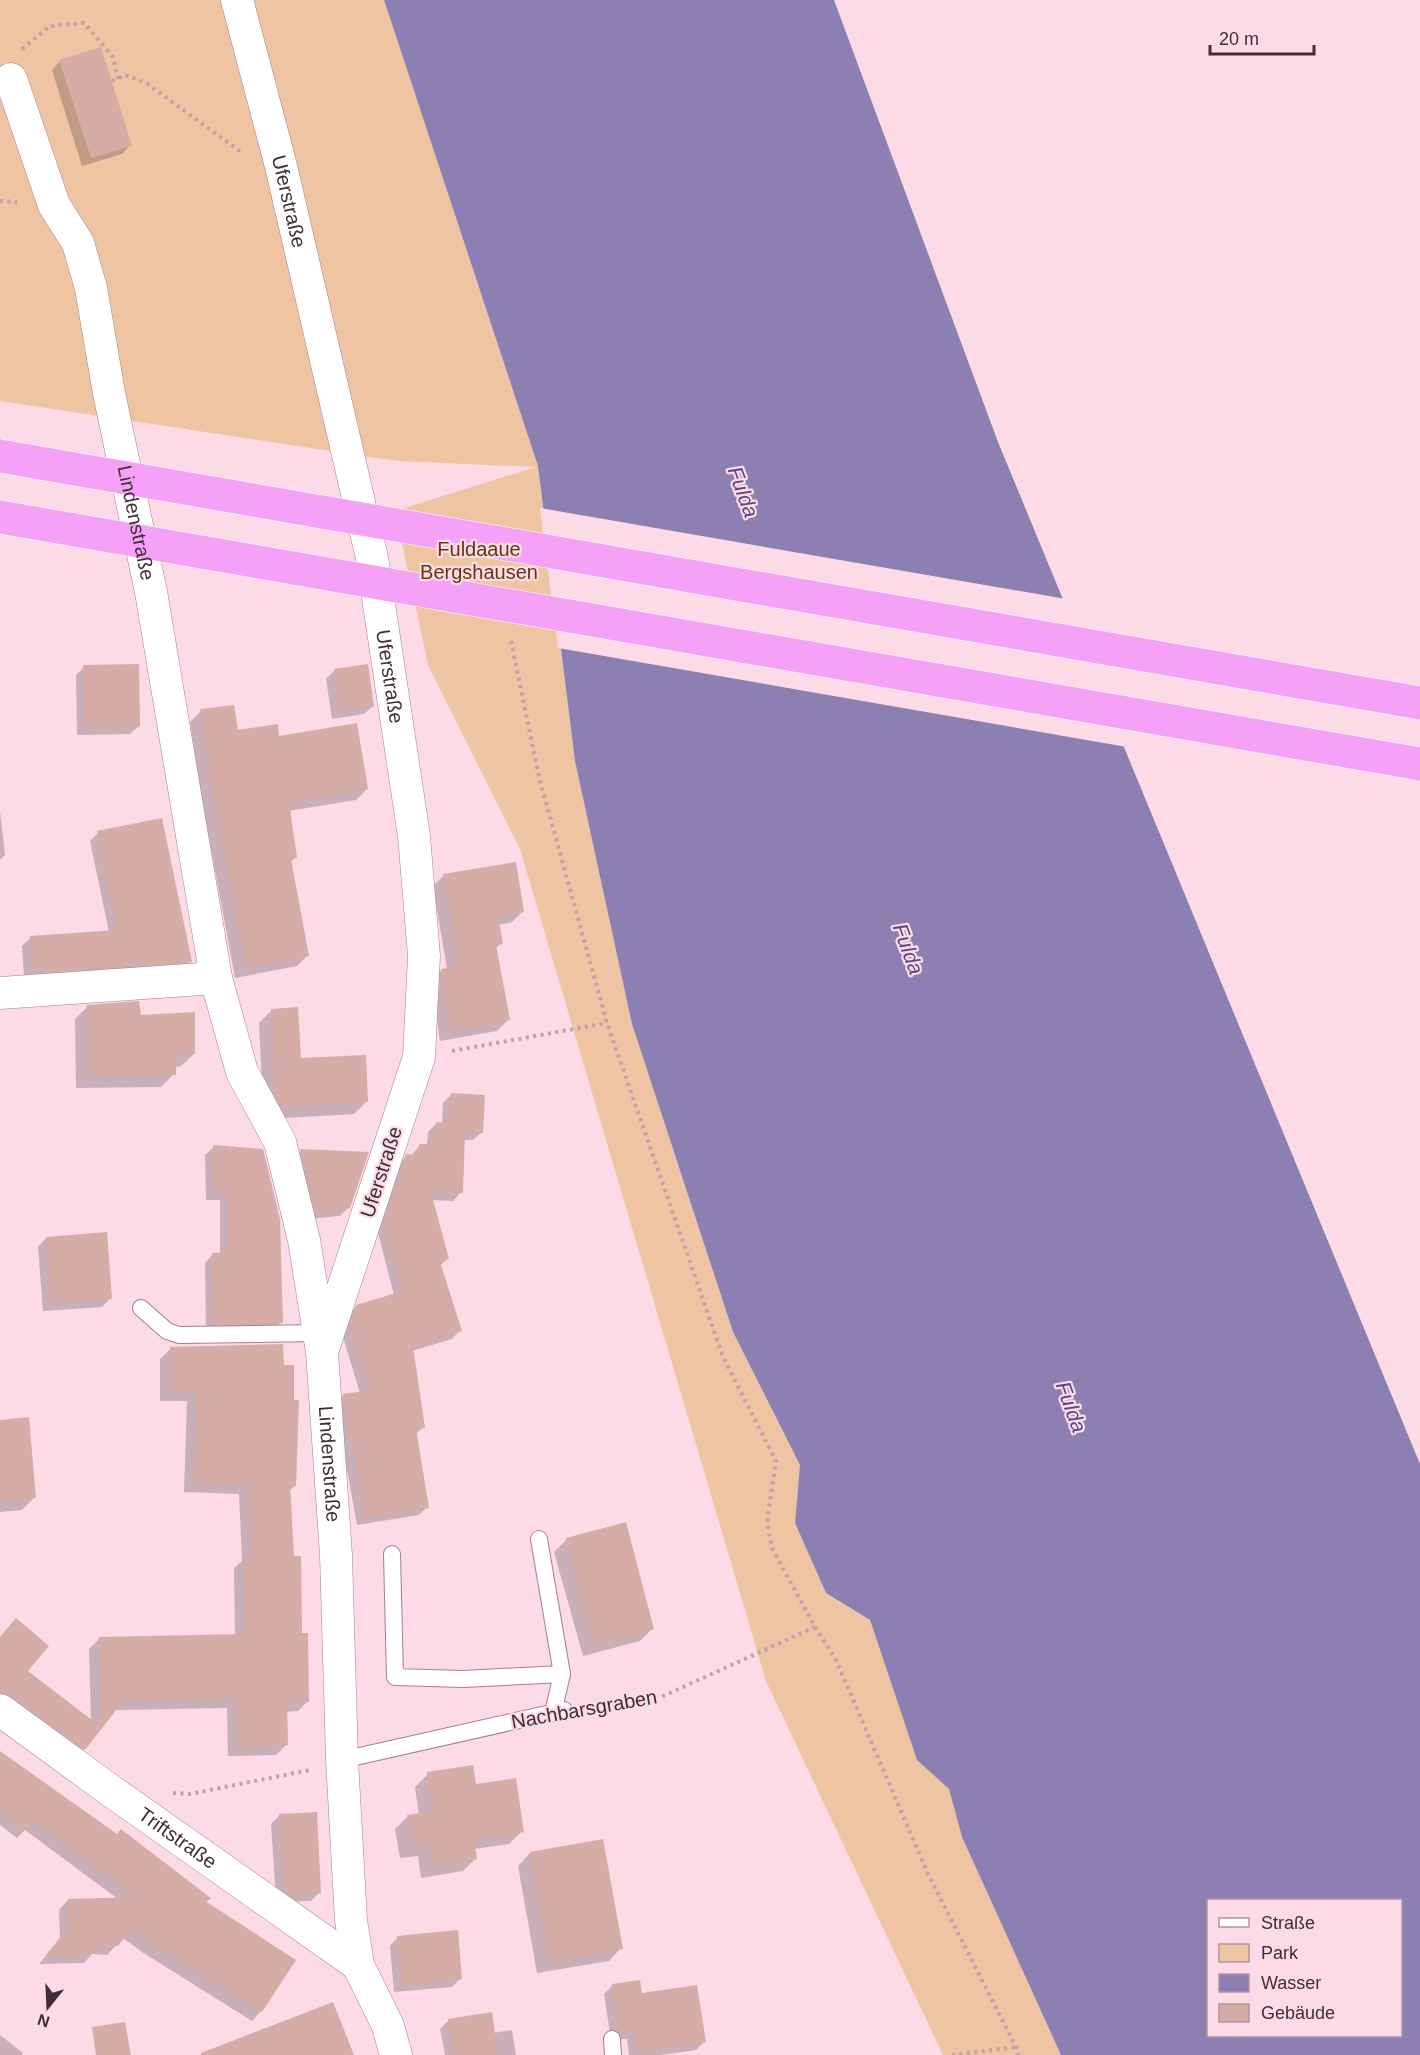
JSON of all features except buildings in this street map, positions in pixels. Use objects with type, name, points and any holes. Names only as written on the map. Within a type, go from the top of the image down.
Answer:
[{"type":"highway","points":[[0,456],[1420,703]]},
{"type":"highway","points":[[0,517],[1420,764]]},
{"type":"street","name":"Uferstraße","points":[[237,0],[281,166],[369,546],[414,836],[424,956],[419,1057],[320,1343]]},
{"type":"street","name":"Lindenstraße","points":[[10,79],[54,205],[78,243],[91,288],[109,393],[151,592],[216,978],[242,1072],[280,1142],[304,1240],[320,1343],[336,1555],[342,1760],[351,1920],[358,1965]]},
{"type":"street","points":[[0,993],[216,978]]},
{"type":"street","name":"Triftstraße","points":[[0,1710],[358,1965]]},
{"type":"street","points":[[358,1965],[388,2026],[396,2055]]},
{"type":"lane","points":[[141,1308],[166,1331],[178,1335],[320,1343]]},
{"type":"lane","points":[[539,1539],[562,1674],[558,1712]]},
{"type":"lane","points":[[392,1554],[395,1677],[463,1679],[562,1674]]},
{"type":"lane","name":"Nachbarsgraben","points":[[342,1760],[558,1712]]},
{"type":"path","points":[[10,79],[22,48],[50,26],[84,23],[113,57],[118,79]]},
{"type":"path","points":[[112,81],[124,75],[146,83],[245,155],[281,166]]},
{"type":"path","points":[[509,630],[539,777],[607,1023],[723,1358],[776,1461],[766,1522],[772,1548],[815,1627],[836,1660],[928,1874],[1018,2055]]},
{"type":"path","points":[[419,1057],[607,1023]]},
{"type":"path","name":"Nachbarsgraben","points":[[558,1712],[661,1697],[815,1627]]},
{"type":"path","points":[[166,1792],[190,1794],[321,1768],[342,1760]]},
{"type":"path","points":[[952,2055],[1016,2047]]},
{"type":"green space","name":"Fuldaaue Bergshausen","points":[[0,0],[384,0],[538,466],[575,761],[632,1024],[733,1332],[800,1465],[795,1523],[826,1593],[870,1620],[917,1760],[949,1789],[962,1837],[1061,2055],[943,2055],[766,1681],[520,849],[428,665],[395,511],[536,467],[397,461],[0,401]]},
{"type":"water","name":"Fulda","points":[[384,0],[834,0],[998,442],[1420,1464],[1420,2055],[1061,2055],[962,1837],[949,1789],[917,1760],[870,1620],[826,1593],[795,1523],[800,1465],[733,1332],[632,1024],[575,761],[538,466]]},
{"type":"pier","points":[[540,508],[1066,599],[1127,747],[558,648]]}]
